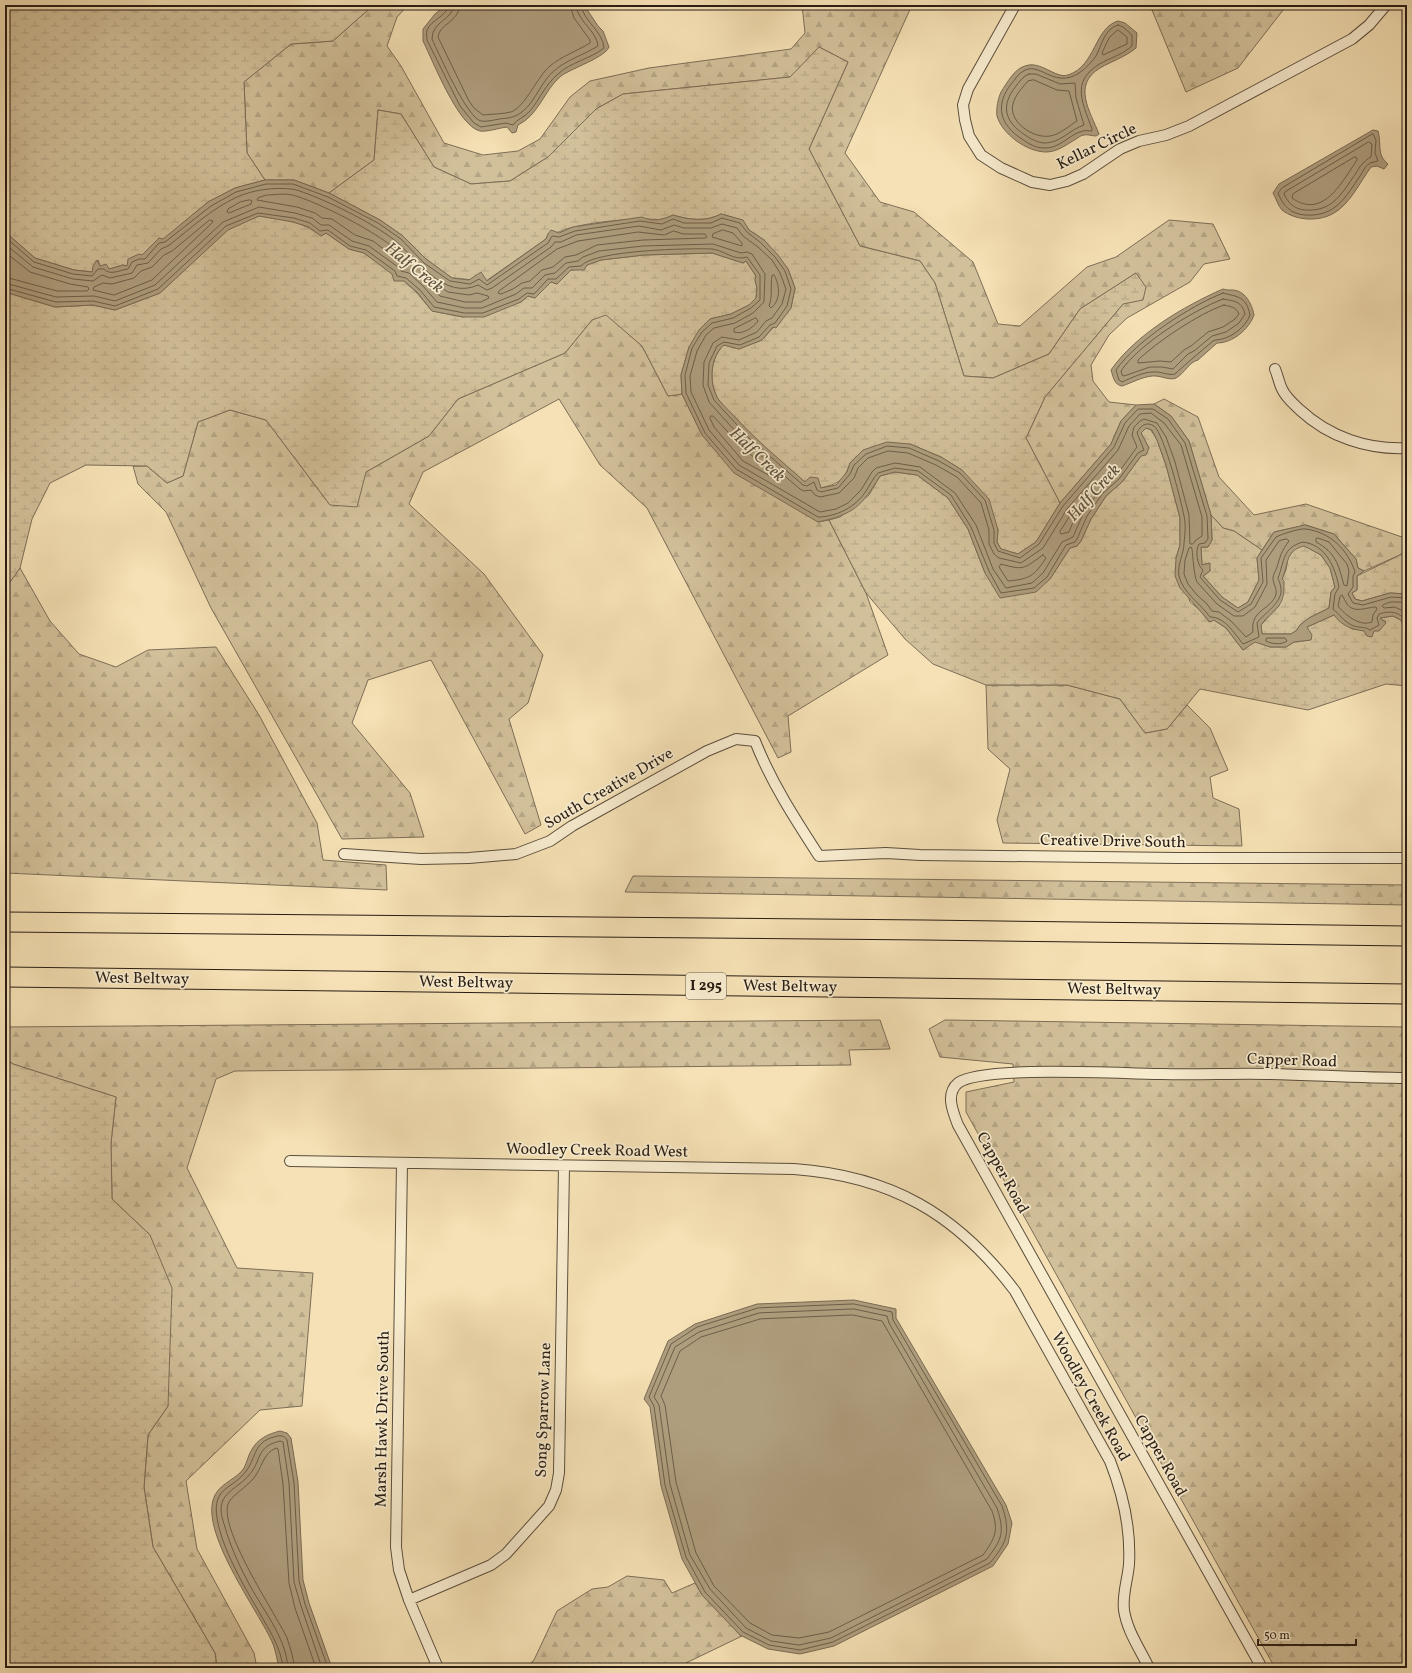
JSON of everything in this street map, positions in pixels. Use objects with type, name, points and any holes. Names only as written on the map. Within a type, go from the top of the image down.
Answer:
[{"type":"highway","points":[[5,922],[1407,936]]},
{"type":"highway","name":"West Beltway","points":[[5,977],[1407,994]]},
{"type":"street","name":"Kellar Circle","points":[[1015,5],[968,89],[964,105],[964,120],[969,136],[981,155],[1001,168],[1032,182],[1050,185],[1067,181],[1083,174],[1120,150],[1139,141],[1166,135],[1189,126],[1352,39],[1369,25],[1386,5]]},
{"type":"street","points":[[1275,369],[1282,390],[1291,402],[1310,419],[1327,430],[1353,442],[1380,448],[1407,448]]},
{"type":"street","name":"South Creative Drive","points":[[344,854],[421,859],[469,858],[516,854],[550,841],[572,826],[700,755],[736,739],[755,741],[764,763],[789,809],[819,856]]},
{"type":"street","name":"Creative Drive South","points":[[819,856],[886,853],[928,855],[1178,858],[1407,858]]},
{"type":"street","name":"Capper Road","points":[[1262,1668],[958,1125],[950,1101],[953,1089],[959,1082],[988,1074],[1056,1072],[1197,1075],[1271,1074],[1347,1078],[1407,1078]]},
{"type":"street","name":"Woodley Creek Road West","points":[[290,1161],[821,1171],[870,1182],[900,1193]]},
{"type":"street","name":"Marsh Hawk Drive South","points":[[402,1163],[396,1547],[399,1570],[409,1600],[438,1668]]},
{"type":"street","name":"Song Sparrow Lane","points":[[409,1600],[491,1565],[506,1554],[549,1506],[556,1490],[559,1465],[564,1166]]},
{"type":"street","name":"Woodley Creek Road","points":[[900,1193],[955,1226],[979,1248],[997,1268],[1015,1291],[1110,1460],[1119,1484],[1126,1510],[1129,1535],[1129,1565],[1124,1592],[1124,1609],[1129,1628],[1149,1668]]},
{"type":"green space","points":[[5,5],[370,5],[369,9],[333,41],[291,44],[244,82],[247,153],[265,180],[235,188],[208,202],[163,240],[159,238],[142,256],[127,266],[123,265],[109,269],[100,266],[98,260],[92,272],[74,270],[35,258],[5,232],[5,168],[7,144],[5,125]]},
{"type":"green space","points":[[370,5],[408,5],[397,17],[387,46],[401,66],[444,143],[483,155],[518,151],[540,139],[570,97],[590,81],[649,68],[791,49],[805,33],[802,5],[912,5],[845,153],[880,202],[914,212],[973,262],[998,324],[1020,326],[1087,267],[1116,257],[1169,220],[1213,224],[1230,259],[1204,264],[1190,282],[1127,318],[1109,335],[1091,365],[1093,381],[1109,402],[1136,405],[1121,421],[1111,444],[1060,503],[1026,438],[1045,397],[1123,304],[1136,273],[1080,309],[1049,354],[993,378],[964,376],[935,283],[920,261],[860,246],[809,149],[848,62],[819,47],[791,77],[623,94],[596,109],[548,157],[510,181],[471,184],[434,167],[401,114],[378,110],[374,160],[329,193],[294,180],[265,180],[247,153],[244,82],[291,44],[333,41],[369,9]]},
{"type":"green space","points":[[1142,5],[1287,5],[1238,68],[1186,92],[1152,10]]},
{"type":"green space","points":[[819,47],[848,62],[809,149],[860,246],[920,261],[935,283],[964,376],[993,378],[1049,354],[1080,309],[1136,273],[1146,287],[1143,300],[1123,304],[1045,397],[1026,438],[1060,503],[1036,542],[1018,554],[1001,549],[997,542],[998,529],[962,470],[941,457],[910,444],[850,463],[840,481],[820,488],[810,477],[805,482],[786,466],[750,433],[720,402],[714,391],[712,377],[712,370],[719,350],[724,345],[739,349],[762,340],[791,308],[795,288],[788,269],[764,240],[749,230],[742,220],[721,214],[715,217],[703,219],[685,218],[673,215],[660,220],[619,220],[570,228],[548,234],[546,239],[486,281],[452,278],[426,259],[403,236],[380,220],[329,193],[374,160],[378,110],[401,114],[434,167],[471,184],[510,181],[548,157],[596,109],[623,94],[790,77]]},
{"type":"green space","points":[[259,216],[299,224],[321,236],[326,233],[349,249],[364,253],[404,281],[417,293],[432,311],[463,317],[521,302],[528,296],[535,298],[551,282],[557,284],[571,270],[584,269],[587,265],[601,260],[644,255],[713,253],[743,263],[746,261],[756,276],[756,298],[749,305],[731,314],[710,319],[689,347],[681,375],[682,394],[668,396],[642,346],[606,315],[592,320],[565,353],[458,399],[429,436],[366,472],[357,507],[330,505],[266,420],[230,410],[198,422],[183,476],[167,483],[147,466],[86,465],[50,483],[32,519],[20,568],[5,589],[5,292],[55,307],[93,305],[115,310],[160,293],[228,229]]},
{"type":"green space","points":[[606,314],[642,346],[668,396],[682,394],[702,435],[818,522],[829,520],[866,593],[888,655],[788,716],[791,752],[778,758],[647,508],[600,465],[559,399],[423,472],[409,504],[484,574],[543,655],[528,703],[509,719],[541,825],[525,834],[431,660],[368,680],[352,723],[410,793],[424,837],[342,839],[211,608],[166,512],[138,484],[133,466],[147,466],[167,483],[183,476],[198,422],[230,410],[266,420],[330,505],[366,472],[429,436],[458,399],[565,353],[592,320]]},
{"type":"green space","points":[[1164,399],[1198,417],[1219,477],[1254,515],[1306,504],[1402,537],[1407,537],[1407,554],[1402,554],[1364,571],[1358,568],[1356,559],[1334,534],[1306,525],[1274,532],[1262,550],[1234,531],[1223,528],[1211,515],[1189,441],[1171,416],[1154,404]]},
{"type":"green space","points":[[1146,428],[1151,430],[1157,440],[1166,465],[1180,518],[1180,545],[1176,558],[1190,602],[1200,610],[1209,622],[1214,620],[1226,628],[1243,650],[1255,641],[1270,647],[1286,647],[1294,642],[1310,640],[1307,627],[1334,615],[1352,629],[1374,631],[1386,622],[1380,618],[1393,616],[1401,620],[1407,635],[1407,686],[1386,684],[1308,710],[1200,689],[1167,729],[1145,733],[1120,699],[1067,685],[986,685],[933,664],[905,639],[866,593],[829,520],[840,517],[869,495],[880,476],[895,472],[917,475],[948,498],[968,529],[985,573],[1050,579],[1070,548],[1077,546],[1081,541],[1091,519],[1106,496],[1122,482],[1141,456],[1149,448],[1141,433]]},
{"type":"green space","points":[[1211,515],[1223,528],[1234,531],[1262,550],[1257,558],[1259,580],[1248,602],[1238,608],[1222,597],[1203,576],[1210,571],[1209,563],[1202,565],[1201,547],[1208,547],[1212,540]]},
{"type":"green space","points":[[1304,545],[1321,555],[1330,568],[1335,587],[1331,592],[1329,608],[1309,618],[1291,634],[1262,634],[1261,625],[1279,606],[1282,579],[1286,570],[1288,558],[1295,548]]},
{"type":"green space","points":[[1402,554],[1407,554],[1407,594],[1390,593],[1362,601],[1355,599],[1352,593],[1357,590],[1357,576]]},
{"type":"green space","points":[[20,568],[50,621],[79,654],[116,667],[148,650],[216,647],[259,715],[317,823],[323,860],[386,865],[387,890],[5,873],[5,589]]},
{"type":"green space","points":[[986,685],[1067,685],[1120,699],[1145,733],[1167,729],[1187,705],[1210,728],[1228,770],[1210,777],[1213,798],[1239,809],[1242,846],[1003,843],[997,820],[1010,769],[988,749]]},
{"type":"green space","points":[[633,876],[1407,885],[1407,905],[625,892]]},
{"type":"green space","points":[[880,1020],[890,1049],[849,1050],[851,1065],[235,1071],[216,1079],[187,1168],[237,1268],[313,1273],[302,1406],[260,1410],[186,1481],[197,1549],[254,1653],[257,1668],[217,1668],[215,1653],[153,1547],[144,1487],[148,1435],[168,1406],[150,1235],[112,1199],[111,1143],[116,1097],[13,1064],[5,1059],[5,1027]]},
{"type":"green space","points":[[945,1020],[1407,1027],[1407,1668],[1275,1668],[966,1112],[966,1092],[1014,1082],[1013,1064],[940,1057],[929,1029]]},
{"type":"green space","points":[[5,1059],[13,1064],[116,1097],[111,1143],[112,1199],[150,1235],[172,1288],[168,1406],[148,1435],[144,1487],[153,1547],[215,1653],[217,1668],[5,1668]]},
{"type":"green space","points":[[627,1576],[664,1580],[672,1593],[695,1583],[702,1595],[742,1636],[686,1663],[680,1668],[525,1668],[534,1660],[557,1611],[592,1589],[608,1587]]},
{"type":"water","points":[[446,5],[584,5],[603,31],[609,47],[595,59],[561,76],[550,88],[531,115],[518,125],[516,132],[512,133],[507,127],[480,131],[472,127],[463,118],[455,106],[423,41],[423,29],[435,14]]},
{"type":"water","points":[[1118,21],[1125,23],[1137,33],[1136,48],[1100,68],[1087,82],[1085,90],[1086,99],[1099,134],[1096,136],[1082,135],[1065,146],[1050,152],[1031,149],[1016,141],[1004,129],[997,116],[998,101],[1001,92],[1014,73],[1025,66],[1037,65],[1063,76],[1068,75],[1084,64],[1104,31],[1110,25]]},
{"type":"water","points":[[1373,130],[1378,131],[1382,157],[1388,164],[1384,169],[1377,166],[1371,167],[1350,198],[1340,209],[1328,216],[1315,219],[1301,218],[1288,214],[1282,210],[1273,193],[1279,184]]},
{"type":"water","name":"Half Creek","points":[[265,180],[294,180],[329,193],[380,220],[403,236],[426,259],[452,278],[469,280],[481,272],[487,281],[546,239],[551,230],[559,233],[573,227],[642,217],[650,220],[657,220],[673,215],[685,218],[703,219],[715,217],[721,214],[743,220],[749,230],[764,240],[778,255],[788,269],[795,288],[791,308],[776,328],[773,327],[762,340],[739,349],[724,345],[719,350],[712,370],[714,391],[722,404],[741,424],[805,482],[810,477],[818,478],[821,488],[836,485],[847,472],[850,463],[863,450],[887,442],[910,444],[941,457],[962,470],[989,499],[998,530],[997,542],[1001,549],[1018,554],[1036,542],[1060,503],[1111,444],[1121,421],[1136,405],[1154,404],[1171,416],[1189,441],[1211,515],[1212,540],[1208,547],[1201,547],[1202,565],[1210,563],[1210,571],[1203,576],[1222,597],[1238,608],[1248,602],[1259,580],[1257,558],[1274,532],[1305,525],[1334,534],[1356,559],[1358,568],[1364,571],[1357,576],[1357,590],[1352,593],[1355,599],[1362,601],[1390,593],[1407,594],[1407,635],[1401,620],[1393,616],[1380,618],[1386,623],[1379,631],[1374,631],[1372,637],[1367,636],[1364,631],[1351,628],[1344,624],[1334,615],[1307,627],[1312,635],[1311,640],[1294,642],[1286,647],[1270,647],[1255,642],[1243,650],[1226,628],[1214,620],[1210,622],[1180,588],[1175,576],[1176,558],[1180,545],[1180,518],[1166,465],[1157,440],[1152,430],[1146,428],[1141,433],[1149,448],[1146,455],[1141,456],[1122,482],[1106,496],[1091,519],[1081,541],[1077,546],[1070,548],[1050,579],[1036,592],[1000,598],[985,573],[968,529],[948,498],[917,475],[895,472],[880,476],[862,502],[855,508],[840,516],[818,522],[734,473],[702,435],[682,394],[681,375],[689,347],[699,330],[710,319],[731,314],[749,305],[756,298],[756,276],[746,261],[743,263],[712,253],[644,255],[601,260],[587,265],[584,270],[571,270],[557,284],[551,282],[535,298],[528,296],[521,302],[484,317],[463,317],[432,311],[417,292],[404,281],[394,281],[392,274],[364,253],[349,249],[326,233],[321,236],[309,227],[293,222],[259,216],[228,230],[160,293],[115,310],[93,305],[55,307],[5,292],[5,232],[35,258],[74,270],[92,272],[93,266],[97,260],[100,266],[106,264],[109,269],[123,265],[127,266],[128,259],[139,254],[142,255],[159,238],[163,239],[208,202],[235,188]],"holes":[[[1304,546],[1321,555],[1330,568],[1335,587],[1331,592],[1329,608],[1309,618],[1291,634],[1262,634],[1261,625],[1278,606],[1283,597],[1284,581],[1282,579],[1288,558],[1294,551]]]},
{"type":"water","points":[[1223,289],[1241,292],[1252,306],[1254,315],[1252,320],[1240,334],[1229,341],[1217,343],[1174,379],[1152,376],[1122,386],[1117,384],[1111,370],[1133,345],[1147,333],[1177,313]]},
{"type":"water","points":[[854,1300],[896,1309],[896,1318],[1006,1505],[1012,1523],[1008,1544],[993,1566],[834,1646],[800,1654],[768,1649],[740,1635],[702,1595],[682,1559],[661,1486],[650,1407],[644,1399],[668,1341],[695,1324],[757,1304]]},
{"type":"water","points":[[280,1431],[287,1433],[291,1438],[298,1482],[303,1580],[309,1603],[332,1668],[279,1668],[273,1644],[232,1570],[214,1528],[212,1510],[215,1495],[225,1484],[241,1472],[256,1443],[267,1435]]}]
